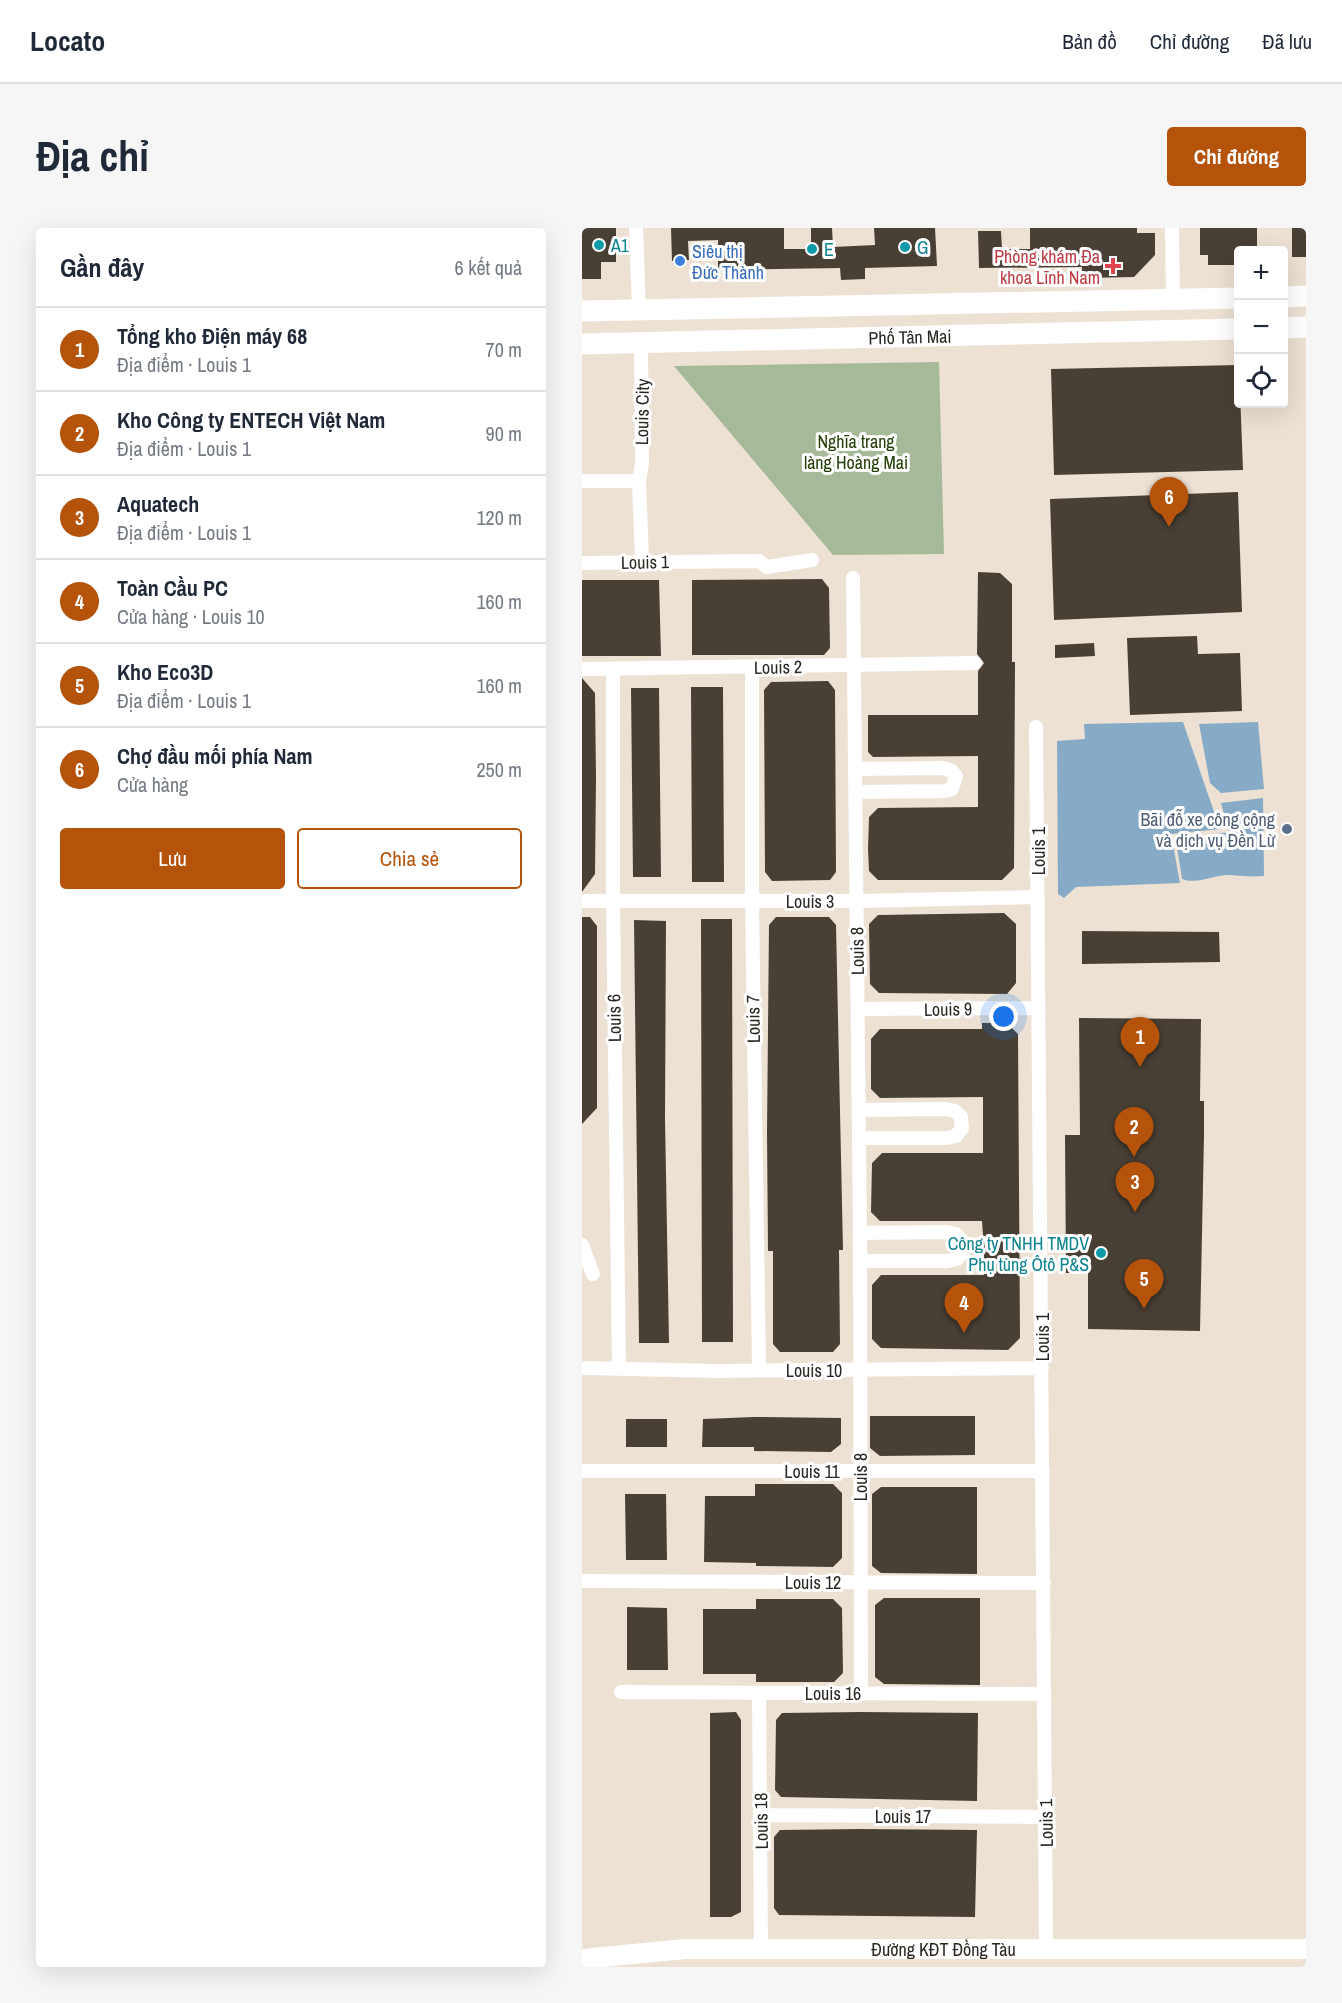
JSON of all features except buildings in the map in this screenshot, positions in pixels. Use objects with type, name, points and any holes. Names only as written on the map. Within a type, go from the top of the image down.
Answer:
[{"type":"main road","points":[[1288,297],[1306,296]]},
{"type":"main road","name":"Phố Tân Mai","points":[[582,311],[1234,298]]},
{"type":"main road","points":[[960,303],[960,335]]},
{"type":"main road","points":[[1288,328],[1306,327]]},
{"type":"main road","name":"Phố Tân Mai","points":[[582,344],[1234,329]]},
{"type":"main road","name":"Đường KĐT Đồng Tàu","points":[[582,1959],[685,1949],[1306,1948]]},
{"type":"street","points":[[636,228],[639,310]]},
{"type":"street","points":[[1172,228],[1173,299]]},
{"type":"street","name":"Louis City","points":[[641,343],[642,463],[639,481],[642,562]]},
{"type":"street","points":[[582,481],[639,481]]},
{"type":"street","name":"Louis 1","points":[[582,563],[759,561],[767,567],[812,560]]},
{"type":"street","name":"Louis 8","points":[[853,578],[861,1370],[861,1694]]},
{"type":"street","name":"Louis 2","points":[[582,669],[975,663]]},
{"type":"street","name":"Louis 7","points":[[752,667],[752,901],[759,1370]]},
{"type":"street","name":"Louis 6","points":[[614,669],[613,901],[619,1368]]},
{"type":"street","name":"Louis 1","points":[[1036,727],[1046,1947]]},
{"type":"street","points":[[856,769],[943,768],[952,771],[956,776],[952,789],[945,792],[856,792]]},
{"type":"street","name":"Louis 3","points":[[582,901],[857,901],[1038,897]]},
{"type":"street","name":"Louis 9","points":[[858,1009],[1039,1008]]},
{"type":"street","points":[[859,1110],[946,1109],[955,1111],[961,1118],[962,1128],[956,1136],[946,1138],[859,1138]]},
{"type":"street","points":[[860,1233],[947,1232],[956,1234],[962,1241],[963,1251],[957,1259],[948,1261],[860,1261]]},
{"type":"street","points":[[582,1245],[593,1274]]},
{"type":"street","name":"Louis 10","points":[[586,1368],[759,1370],[1042,1368]]},
{"type":"street","name":"Louis 11","points":[[582,1471],[1043,1471]]},
{"type":"street","name":"Louis 12","points":[[582,1581],[1044,1583]]},
{"type":"street","name":"Louis 16","points":[[621,1692],[1044,1694]]},
{"type":"street","name":"Louis 18","points":[[759,1693],[761,1948]]},
{"type":"street","name":"Louis 17","points":[[760,1815],[1046,1817]]},
{"type":"green space","name":"Nghĩa trang làng Hoàng Mai","points":[[939,362],[944,554],[833,555],[674,366]]},
{"type":"water","points":[[1183,722],[1220,829],[1171,834],[1180,883],[1076,887],[1064,898],[1058,894],[1057,741],[1085,739],[1084,724]]},
{"type":"water","points":[[1258,722],[1264,789],[1221,793],[1210,783],[1199,724]]},
{"type":"water","points":[[1263,798],[1264,876],[1224,875],[1194,881],[1182,879],[1176,841],[1229,832],[1221,803]]},
{"type":"place","name":"A1","points":[[599,245]]},
{"type":"place","name":"G","points":[[905,247]]},
{"type":"place","name":"E","points":[[812,249]]},
{"type":"place","name":"Siêu thị Đức Thành","points":[[680,261]]},
{"type":"place","name":"Phòng khám Đa khoa Lĩnh Nam","points":[[1113,266]]},
{"type":"place","name":"Chợ đầu mối phía Nam","points":[[1169,527]]},
{"type":"place","name":"Bãi đỗ xe công cộng và dịch vụ Đền Lừ","points":[[1287,829]]},
{"type":"place","name":"Tổng kho Điện máy 68","points":[[1140,1067]]},
{"type":"place","name":"Kho Công ty ENTECH Việt Nam","points":[[1134,1157]]},
{"type":"place","name":"Aquatech","points":[[1135,1212]]},
{"type":"place","name":"Công ty TNHH TMDV Phụ tùng Ôtô P&S","points":[[1101,1253]]},
{"type":"place","name":"Kho Eco3D","points":[[1144,1309]]},
{"type":"place","name":"Toàn Cầu PC","points":[[964,1333]]}]
